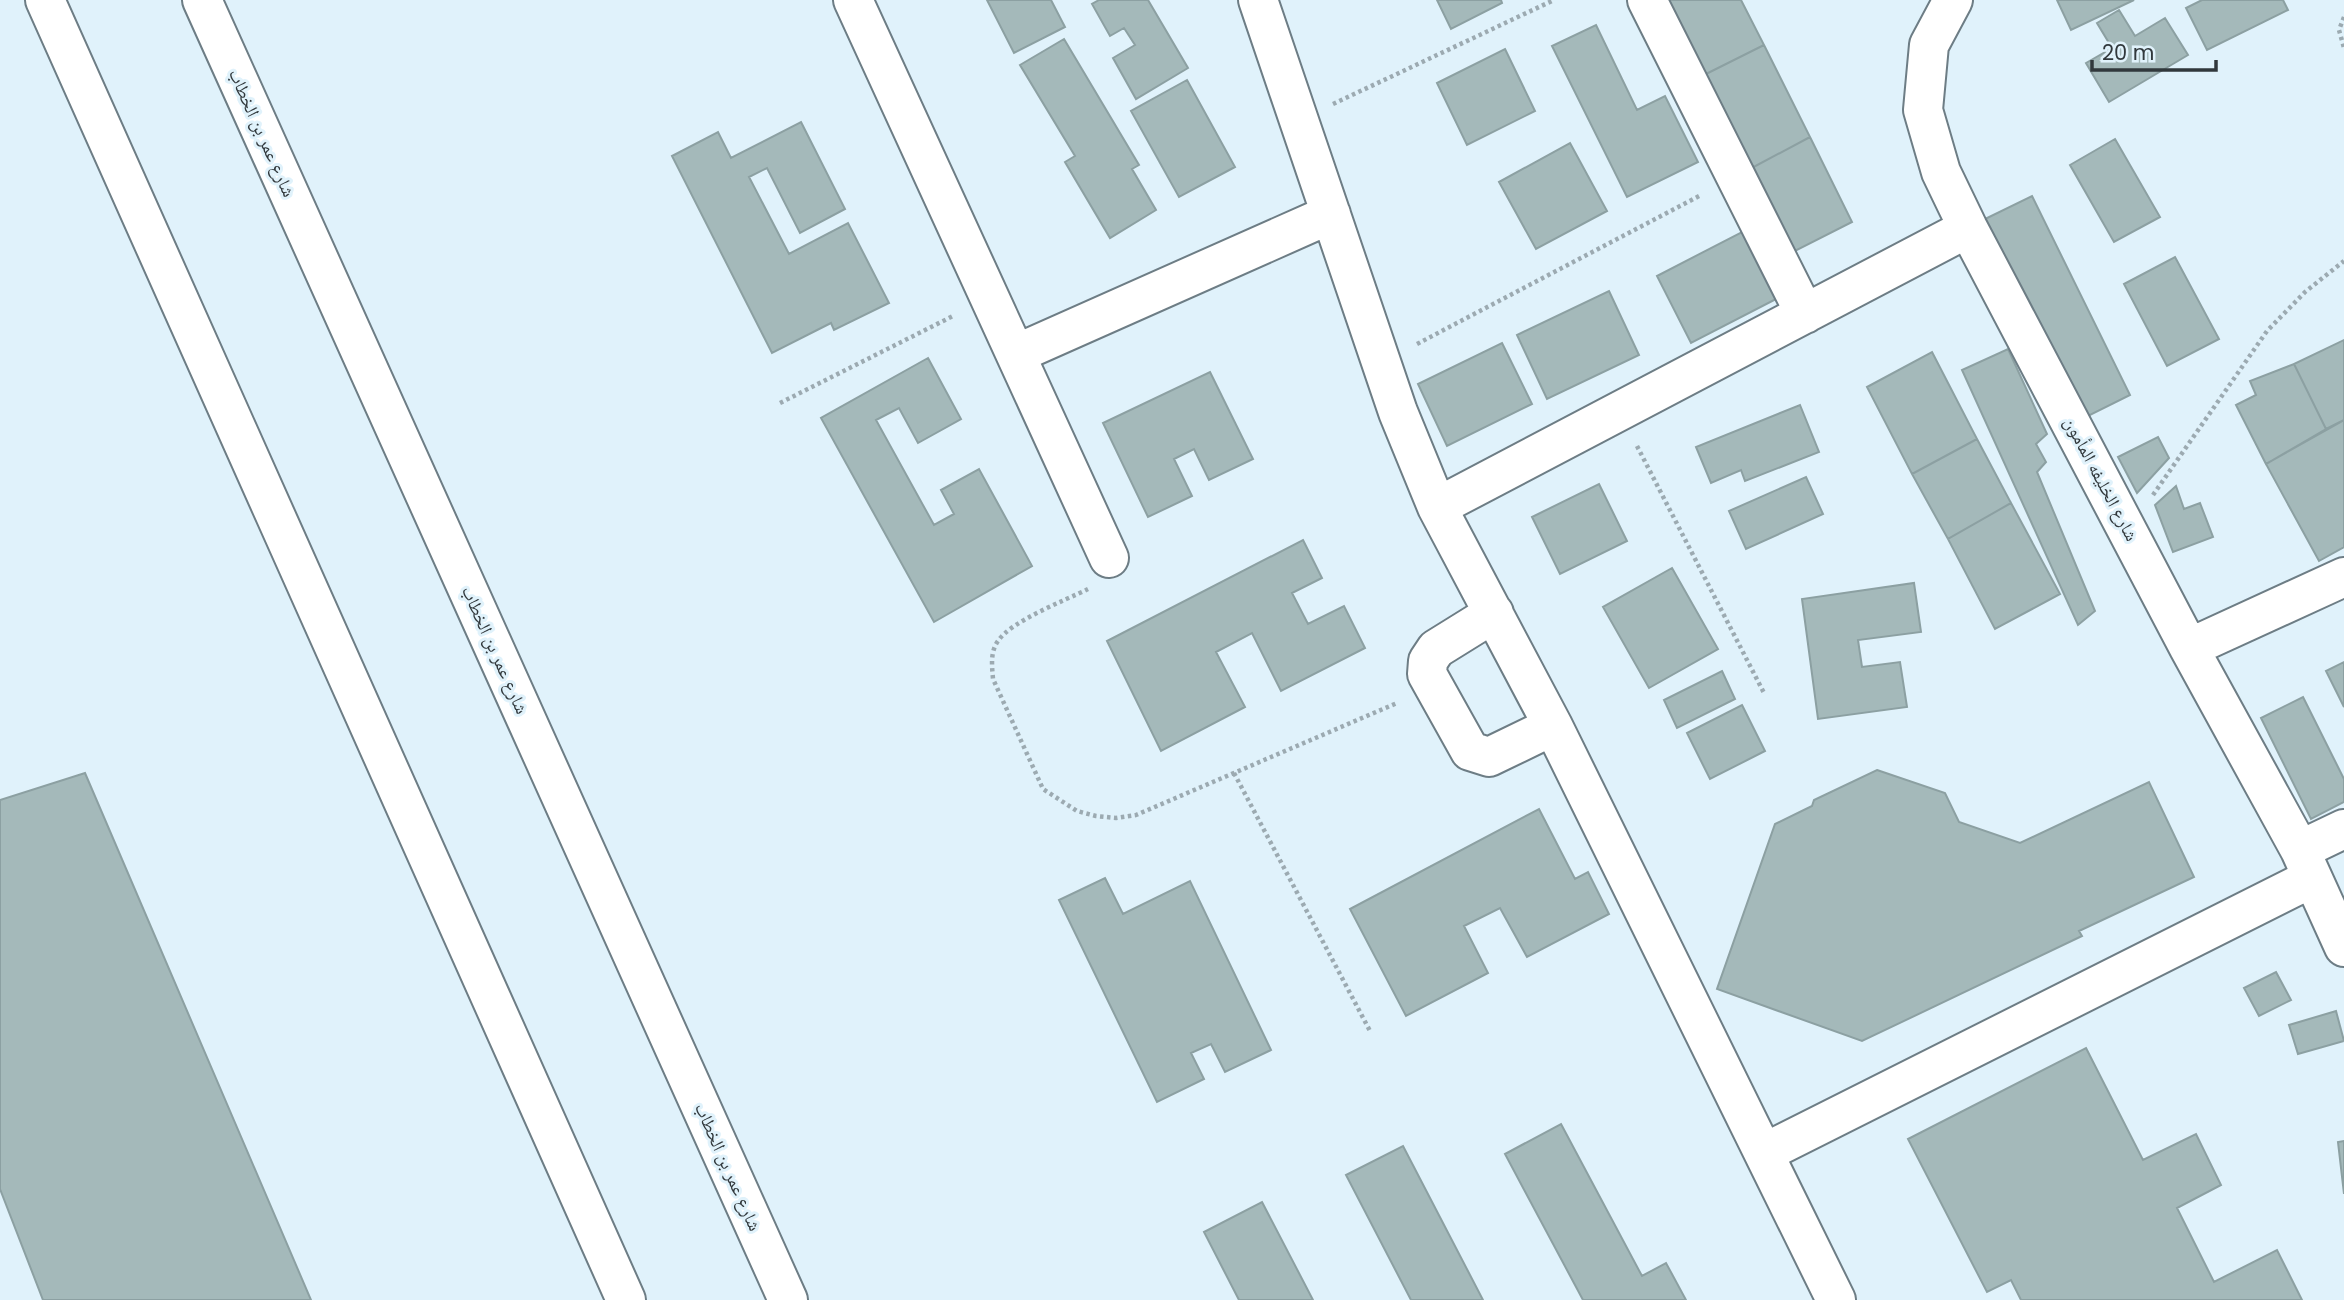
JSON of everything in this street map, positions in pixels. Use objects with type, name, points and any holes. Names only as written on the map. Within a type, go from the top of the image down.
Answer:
[{"type":"street","points":[[45,0],[626,1300]]},
{"type":"street","name":"شارع عمر بن الخطاب","points":[[202,0],[788,1300]]},
{"type":"street","points":[[853,0],[1109,558]]},
{"type":"street","points":[[1258,0],[1381,363],[1407,436],[1437,507],[1553,726],[1836,1300]]},
{"type":"street","points":[[1647,0],[1805,314]]},
{"type":"street","name":"شارع الخليفه المأمون","points":[[1953,0],[1929,45],[1923,110],[1941,172],[2189,648],[2306,864],[2344,947]]},
{"type":"street","points":[[1016,354],[1331,214]]},
{"type":"street","points":[[1437,507],[1968,228]]},
{"type":"street","points":[[2189,648],[2344,577]]},
{"type":"street","points":[[1494,613],[1436,649],[1428,661],[1427,674],[1433,687],[1470,751],[1489,757],[1553,726]]},
{"type":"street","points":[[1764,1153],[2306,864],[2344,829]]},
{"type":"path","points":[[1299,120],[1555,0]]},
{"type":"path","points":[[2344,17],[2339,30],[2344,48]]},
{"type":"path","points":[[1381,363],[1735,176]]},
{"type":"path","points":[[2128,531],[2267,331],[2305,292],[2344,261]]},
{"type":"path","points":[[780,403],[990,298]]},
{"type":"path","points":[[1619,411],[1764,693]]},
{"type":"path","points":[[1109,558],[1110,570],[1105,580],[1009,629],[996,643],[991,660],[993,678],[1043,789],[1077,811],[1116,818],[1136,815],[1433,687]]},
{"type":"path","points":[[1234,773],[1370,1031]]},
{"type":"building","points":[[987,0],[1051,0],[1065,27],[1014,53]]},
{"type":"building","points":[[1099,0],[1148,0],[1188,68],[1136,99],[1113,58],[1135,45],[1124,28],[1110,36],[1092,4]]},
{"type":"building","points":[[1437,0],[1501,0],[1502,3],[1451,29]]},
{"type":"building","points":[[1661,0],[1741,0],[1764,45],[1700,77]]},
{"type":"building","points":[[2057,0],[2134,0],[2071,30]]},
{"type":"building","points":[[2202,0],[2283,0],[2288,10],[2207,50],[2186,8]]},
{"type":"building","points":[[2119,10],[2135,36],[2165,18],[2188,55],[2109,102],[2086,63],[2112,48],[2097,23]]},
{"type":"building","points":[[1596,25],[1637,110],[1665,96],[1698,162],[1627,197],[1552,46]]},
{"type":"building","points":[[1064,39],[1139,165],[1132,169],[1156,210],[1110,238],[1065,162],[1075,156],[1020,65]]},
{"type":"building","points":[[1764,45],[1810,137],[1748,170],[1700,77]]},
{"type":"building","points":[[1505,49],[1535,111],[1467,145],[1437,83]]},
{"type":"building","points":[[1187,80],[1235,167],[1179,197],[1131,111]]},
{"type":"building","points":[[801,122],[845,209],[800,233],[767,168],[749,177],[789,254],[848,223],[889,303],[834,330],[831,323],[772,353],[672,156],[718,132],[731,158]]},
{"type":"building","points":[[1810,137],[1852,222],[1793,252],[1748,170]]},
{"type":"building","points":[[2115,139],[2160,217],[2114,242],[2070,165]]},
{"type":"building","points":[[1570,143],[1607,211],[1536,249],[1499,182]]},
{"type":"building","points":[[2032,196],[2130,395],[2084,418],[1985,219]]},
{"type":"building","points":[[1744,231],[1778,298],[1691,343],[1657,276]]},
{"type":"building","points":[[2175,257],[2219,339],[2167,366],[2124,284]]},
{"type":"building","points":[[1609,291],[1639,355],[1547,399],[1517,335]]},
{"type":"building","points":[[2344,340],[2344,420],[2326,429],[2294,364]]},
{"type":"building","points":[[1502,343],[1532,404],[1447,446],[1418,384]]},
{"type":"building","points":[[2008,349],[2047,434],[2036,444],[2046,462],[2037,472],[2095,611],[2078,625],[1962,370]]},
{"type":"building","points":[[1932,352],[1977,439],[1912,474],[1867,387]]},
{"type":"building","points":[[928,358],[961,419],[918,443],[899,408],[876,420],[934,525],[954,514],[941,490],[979,469],[1032,566],[934,622],[821,418]]},
{"type":"building","points":[[2294,364],[2326,429],[2266,464],[2236,405],[2256,395],[2250,381]]},
{"type":"building","points":[[1210,372],[1253,459],[1209,480],[1194,449],[1174,459],[1192,496],[1148,517],[1103,423]]},
{"type":"building","points":[[1800,405],[1819,452],[1745,481],[1741,470],[1711,483],[1696,447]]},
{"type":"building","points":[[2344,420],[2344,547],[2319,561],[2266,464]]},
{"type":"building","points":[[2158,437],[2169,458],[2137,493],[2118,457]]},
{"type":"building","points":[[1977,439],[2011,503],[1948,539],[1912,474]]},
{"type":"building","points":[[1806,477],[1823,514],[1746,549],[1729,511]]},
{"type":"building","points":[[1599,484],[1627,541],[1560,574],[1532,517]]},
{"type":"building","points":[[2176,486],[2184,509],[2200,503],[2213,537],[2173,552],[2155,505]]},
{"type":"building","points":[[2011,503],[2060,594],[1995,629],[1948,539]]},
{"type":"building","points":[[1303,540],[1322,578],[1292,593],[1308,624],[1344,606],[1365,648],[1281,691],[1252,633],[1216,652],[1245,707],[1161,751],[1107,641]]},
{"type":"building","points":[[1672,568],[1718,649],[1649,688],[1603,607]]},
{"type":"building","points":[[1914,583],[1921,632],[1858,640],[1862,667],[1900,662],[1907,707],[1818,719],[1802,599]]},
{"type":"building","points":[[2344,662],[2344,707],[2326,671]]},
{"type":"building","points":[[1722,671],[1735,699],[1677,728],[1664,700]]},
{"type":"building","points":[[2303,697],[2344,779],[2344,802],[2311,819],[2261,718]]},
{"type":"building","points":[[1742,705],[1765,751],[1710,779],[1687,733]]},
{"type":"building","points":[[1877,770],[1945,793],[1959,822],[2020,843],[2149,782],[2194,877],[2079,931],[2082,936],[1862,1041],[1717,989],[1775,824],[1812,806],[1814,800]]},
{"type":"building","points":[[85,773],[311,1300],[43,1300],[0,1189],[0,800]]},
{"type":"building","points":[[1539,809],[1575,879],[1588,872],[1609,914],[1527,957],[1500,908],[1464,926],[1488,973],[1406,1016],[1350,909]]},
{"type":"building","points":[[1105,878],[1123,914],[1190,881],[1271,1050],[1225,1072],[1211,1044],[1191,1053],[1204,1079],[1157,1102],[1059,900]]},
{"type":"building","points":[[2276,972],[2291,1000],[2259,1016],[2244,988]]},
{"type":"building","points":[[2336,1011],[2344,1041],[2298,1054],[2289,1025]]},
{"type":"building","points":[[2086,1048],[2143,1160],[2196,1134],[2221,1185],[2177,1208],[2214,1282],[2277,1250],[2302,1300],[2021,1300],[2011,1280],[1987,1292],[1908,1139]]},
{"type":"building","points":[[1561,1124],[1642,1276],[1666,1263],[1686,1300],[1583,1300],[1505,1154]]},
{"type":"building","points":[[2344,1141],[2344,1194],[2338,1142]]},
{"type":"building","points":[[1403,1146],[1483,1300],[1411,1300],[1346,1175]]},
{"type":"building","points":[[1262,1202],[1313,1300],[1239,1300],[1204,1232]]}]
